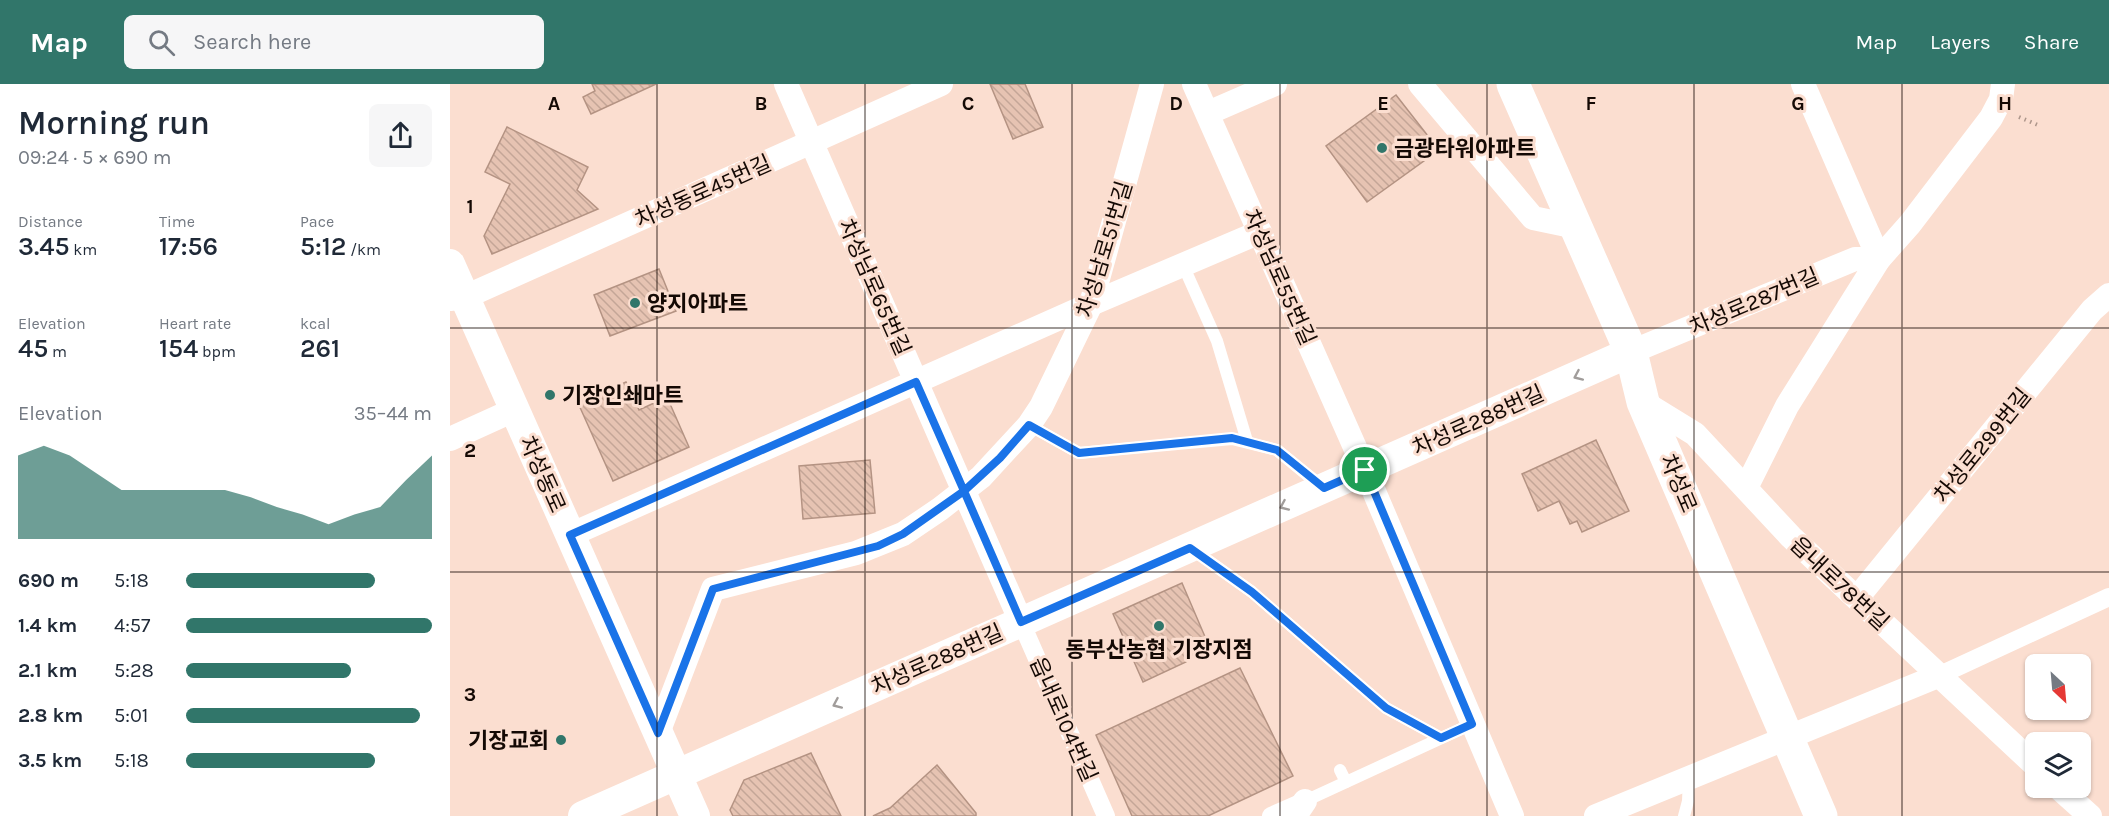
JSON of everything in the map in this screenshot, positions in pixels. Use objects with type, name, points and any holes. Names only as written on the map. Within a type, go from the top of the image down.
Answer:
[{"type":"main road","name":"차성로","points":[[1513,84],[1631,352],[1643,402],[1821,816]]},
{"type":"street","name":"차성남로65번길","points":[[786,84],[1021,622]]},
{"type":"street","name":"차성동로45번길","points":[[457,298],[940,84]]},
{"type":"street","name":"차성남로51번길","points":[[658,733],[713,589],[878,546],[903,534],[964,491],[1000,458],[1029,425],[1041,407],[1091,304],[1152,84]]},
{"type":"street","name":"차성남로55번길","points":[[1194,84],[1365,470],[1512,816]]},
{"type":"street","points":[[1208,113],[1275,84]]},
{"type":"street","points":[[1420,84],[1533,218],[1576,227]]},
{"type":"street","points":[[1803,84],[1879,259]]},
{"type":"street","name":"차성로287번길","points":[[1746,489],[1787,406],[1879,259],[1910,224],[1991,118],[2001,99],[2003,84]]},
{"type":"street","points":[[570,535],[1091,304],[1260,232]]},
{"type":"street","name":"차성로287번길","points":[[1631,352],[1855,260],[1879,259]]},
{"type":"street","name":"차성동로","points":[[450,264],[457,298],[514,410],[695,816]]},
{"type":"street","name":"차성로299번길","points":[[1857,598],[2092,310],[2109,295]]},
{"type":"street","name":"차성로288번길","points":[[583,816],[1631,352]]},
{"type":"street","name":"읍내로78번길","points":[[1643,402],[1695,434],[1791,537],[2025,756]]},
{"type":"street","points":[[450,439],[514,410]]},
{"type":"street","points":[[1596,816],[1938,676],[2109,597]]},
{"type":"street","name":"읍내로104번길","points":[[1021,622],[1106,816]]},
{"type":"street","points":[[2070,798],[2090,816]]},
{"type":"street","points":[[1271,816],[1300,808]]},
{"type":"lane","points":[[1183,265],[1217,341],[1248,441]]},
{"type":"lane","points":[[1029,425],[1079,453],[1232,438],[1248,441],[1277,450],[1324,488]]},
{"type":"lane","points":[[1190,548],[1252,592],[1386,708],[1441,738]]},
{"type":"lane","points":[[1300,808],[1346,782],[1472,724]]},
{"type":"lane","points":[[1340,770],[1346,782]]},
{"type":"lane","points":[[1684,816],[1688,801],[1689,778]]},
{"type":"building","points":[[592,84],[656,84],[591,114],[583,97],[595,91]]},
{"type":"building","points":[[990,84],[1025,84],[1043,127],[1013,139]]},
{"type":"building","name":"금광타워아파트","points":[[1396,95],[1439,150],[1367,202],[1326,146]]},
{"type":"building","points":[[507,127],[588,167],[577,190],[598,209],[492,254],[484,236],[510,184],[485,172]]},
{"type":"building","name":"양지아파트","points":[[659,269],[676,311],[610,336],[594,295]]},
{"type":"building","points":[[626,382],[639,410],[667,397],[689,447],[613,481],[578,403]]},
{"type":"building","points":[[1596,440],[1629,511],[1582,532],[1577,521],[1570,524],[1559,501],[1538,511],[1522,474]]},
{"type":"building","points":[[870,460],[875,513],[803,519],[799,466]]},
{"type":"building","name":"동부산농협 기장지점","points":[[1182,583],[1206,639],[1186,662],[1143,682],[1113,614]]},
{"type":"building","points":[[1240,668],[1293,776],[1208,816],[1132,816],[1096,735]]},
{"type":"building","points":[[811,753],[841,816],[733,816],[730,810],[744,780]]},
{"type":"building","points":[[937,765],[976,813],[976,816],[873,816],[890,808]]},
{"type":"place","name":"금광타워아파트","points":[[1382,148]]},
{"type":"place","name":"양지아파트","points":[[635,303]]},
{"type":"place","name":"기장인쇄마트","points":[[550,395]]},
{"type":"place","name":"동부산농협 기장지점","points":[[1159,626]]},
{"type":"place","name":"기장교회","points":[[561,740]]},
{"type":"route","points":[[1365,470],[1324,488],[1277,450],[1248,441],[1232,438],[1079,453],[1029,425],[1000,458],[964,491],[916,382],[570,535],[658,733],[713,589],[878,546],[903,534],[964,491],[1021,622],[1190,548],[1252,592],[1386,708],[1441,738],[1472,724],[1365,470]]}]
